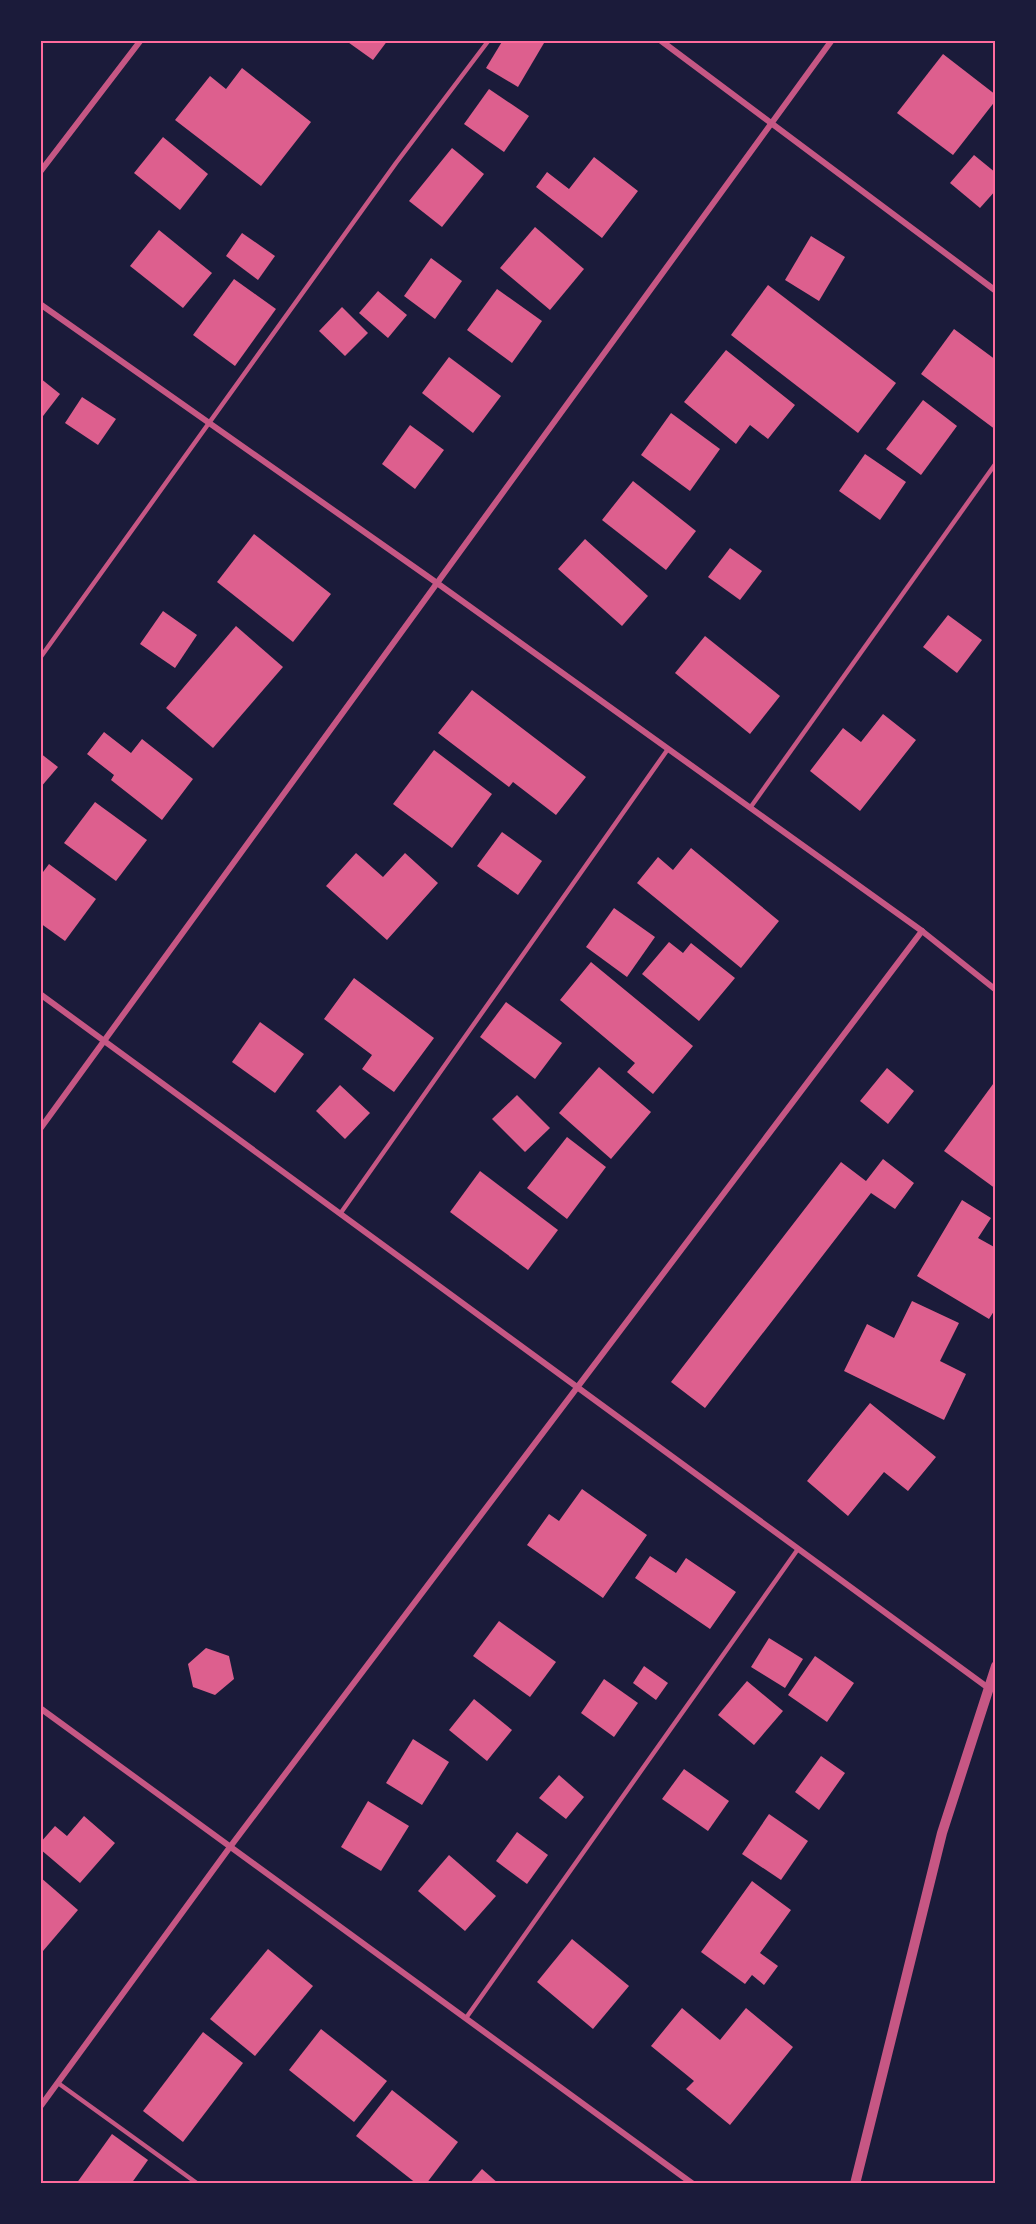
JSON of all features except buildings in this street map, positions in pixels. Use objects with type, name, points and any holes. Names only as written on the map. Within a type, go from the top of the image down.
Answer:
[{"type":"street","points":[[40,172],[141,40]]},
{"type":"street","points":[[660,40],[996,291]]},
{"type":"street","points":[[40,1129],[832,40]]},
{"type":"street","points":[[40,304],[211,422],[922,931],[996,990]]},
{"type":"street","points":[[40,2107],[230,1846],[922,931]]},
{"type":"street","points":[[40,994],[987,1687]]},
{"type":"street","points":[[855,2184],[942,1833],[987,1687],[996,1665]]},
{"type":"street","points":[[40,1708],[693,2184]]},
{"type":"lane","points":[[40,658],[396,163],[489,40]]},
{"type":"lane","points":[[750,808],[996,463]]},
{"type":"lane","points":[[340,1214],[668,749]]},
{"type":"lane","points":[[466,2018],[798,1549]]},
{"type":"lane","points":[[58,2083],[198,2184]]}]
